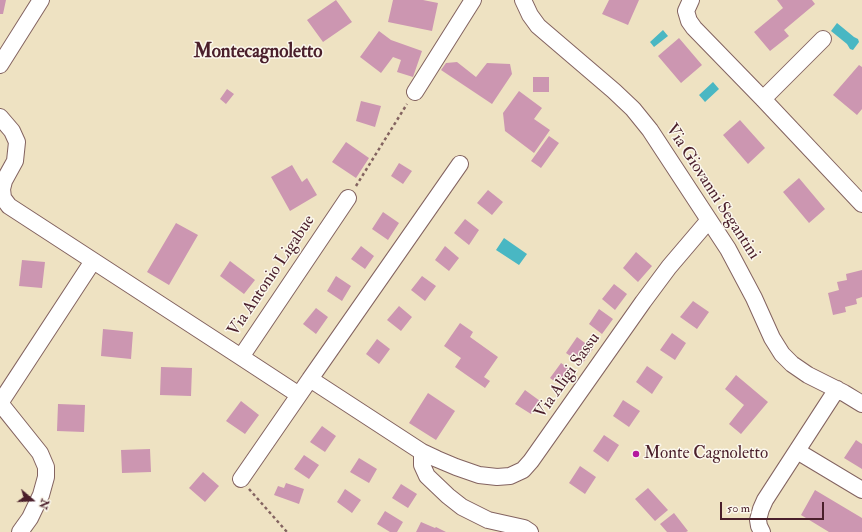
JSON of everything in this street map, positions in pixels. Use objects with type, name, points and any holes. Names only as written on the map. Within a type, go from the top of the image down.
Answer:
[{"type":"street","points":[[0,65],[41,0]]},
{"type":"street","points":[[415,92],[472,0]]},
{"type":"street","name":"Via Giovanni Segantini","points":[[523,0],[530,15],[541,29],[591,70],[633,109],[658,143],[728,249],[746,281],[769,332],[782,354],[808,376],[837,389],[862,404]]},
{"type":"street","points":[[691,0],[686,11],[691,24],[862,204]]},
{"type":"street","points":[[763,99],[823,39]]},
{"type":"street","name":"Via Antonio Ligabue","points":[[0,117],[12,131],[17,142],[15,161],[3,185],[2,193],[3,198],[12,208],[241,357],[348,198]]},
{"type":"street","points":[[241,479],[460,164]]},
{"type":"street","name":"Via Aligi Sassu","points":[[310,379],[422,452],[456,468],[488,476],[510,476],[522,470],[535,456],[657,282],[709,220]]},
{"type":"street","points":[[20,532],[30,518],[41,495],[46,477],[46,467],[40,453],[0,403],[93,261]]},
{"type":"street","points":[[241,357],[299,394]]},
{"type":"street","points":[[762,532],[758,520],[761,509],[837,389]]},
{"type":"street","points":[[797,451],[862,490]]},
{"type":"street","points":[[422,452],[422,465],[427,476],[462,507],[482,518],[524,528],[530,532]]},
{"type":"path","points":[[348,198],[415,92]]},
{"type":"path","points":[[241,479],[287,532]]},
{"type":"water","points":[[837,23],[858,39],[859,42],[853,50],[850,49],[847,44],[831,31]]},
{"type":"water","points":[[663,30],[668,36],[654,47],[650,42]]},
{"type":"water","points":[[713,82],[719,89],[705,102],[699,95]]},
{"type":"water","points":[[504,238],[527,254],[519,265],[496,250]]},
{"type":"building","points":[[0,0],[6,0],[3,14],[0,14]]},
{"type":"building","points":[[336,0],[352,22],[323,42],[307,20]]},
{"type":"building","points":[[393,0],[423,0],[438,3],[432,31],[388,22]]},
{"type":"building","points":[[609,0],[639,0],[628,25],[602,14]]},
{"type":"building","points":[[777,0],[812,0],[815,4],[784,30],[789,36],[770,51],[754,32],[783,8]]},
{"type":"building","points":[[379,31],[391,40],[422,51],[413,77],[397,72],[401,60],[393,57],[381,73],[360,57]]},
{"type":"building","points":[[679,38],[702,65],[681,83],[658,56]]},
{"type":"building","points":[[457,62],[476,77],[487,63],[510,64],[512,74],[492,104],[441,70],[446,63]]},
{"type":"building","points":[[859,65],[862,67],[862,109],[857,115],[833,95]]},
{"type":"building","points":[[533,77],[549,77],[549,92],[533,92]]},
{"type":"building","points":[[227,89],[234,94],[226,104],[220,99]]},
{"type":"building","points":[[519,91],[542,108],[534,119],[550,130],[534,153],[505,131],[503,113]]},
{"type":"building","points":[[361,101],[381,106],[375,127],[356,121]]},
{"type":"building","points":[[740,120],[765,148],[748,164],[723,135]]},
{"type":"building","points":[[549,136],[559,143],[541,168],[531,161]]},
{"type":"building","points":[[346,142],[369,158],[356,178],[332,162]]},
{"type":"building","points":[[399,163],[412,171],[403,184],[391,176]]},
{"type":"building","points":[[292,165],[302,182],[307,178],[317,195],[290,211],[271,177]]},
{"type":"building","points":[[799,178],[825,209],[809,223],[783,192]]},
{"type":"building","points":[[488,190],[503,202],[492,215],[477,203]]},
{"type":"building","points":[[383,212],[399,223],[388,240],[372,229]]},
{"type":"building","points":[[465,219],[479,230],[469,245],[454,233]]},
{"type":"building","points":[[176,223],[198,235],[169,285],[147,272]]},
{"type":"building","points":[[361,246],[374,256],[365,269],[351,259]]},
{"type":"building","points":[[445,246],[459,258],[449,271],[435,260]]},
{"type":"building","points":[[636,252],[652,266],[638,282],[623,268]]},
{"type":"building","points":[[22,260],[45,262],[42,288],[19,286]]},
{"type":"building","points":[[230,261],[255,280],[244,294],[220,276]]},
{"type":"building","points":[[862,270],[862,297],[856,299],[857,304],[845,307],[846,312],[833,315],[828,293],[839,290],[837,282],[847,280],[846,274]]},
{"type":"building","points":[[336,276],[351,286],[342,301],[327,291]]},
{"type":"building","points":[[422,276],[436,286],[425,301],[411,290]]},
{"type":"building","points":[[614,284],[627,294],[615,310],[602,299]]},
{"type":"building","points":[[693,301],[709,312],[697,329],[680,317]]},
{"type":"building","points":[[399,306],[412,317],[401,331],[387,320]]},
{"type":"building","points":[[316,308],[328,317],[316,334],[303,324]]},
{"type":"building","points":[[599,309],[613,319],[602,334],[589,324]]},
{"type":"building","points":[[460,323],[473,332],[470,337],[498,357],[484,377],[490,381],[485,388],[455,367],[461,358],[444,346]]},
{"type":"building","points":[[103,329],[133,332],[131,359],[101,356]]},
{"type":"building","points":[[672,333],[686,343],[675,360],[660,350]]},
{"type":"building","points":[[577,337],[593,349],[582,364],[566,353]]},
{"type":"building","points":[[377,339],[390,349],[379,364],[366,354]]},
{"type":"building","points":[[561,363],[575,373],[564,388],[550,378]]},
{"type":"building","points":[[647,366],[663,377],[652,394],[636,382]]},
{"type":"building","points":[[161,367],[192,368],[191,396],[160,395]]},
{"type":"building","points":[[736,375],[768,402],[741,434],[729,424],[744,405],[725,389]]},
{"type":"building","points":[[525,390],[540,401],[531,414],[515,404]]},
{"type":"building","points":[[428,393],[455,411],[436,440],[409,423]]},
{"type":"building","points":[[623,400],[640,411],[629,427],[613,416]]},
{"type":"building","points":[[241,401],[259,415],[245,434],[226,421]]},
{"type":"building","points":[[58,404],[85,405],[84,432],[57,431]]},
{"type":"building","points":[[322,426],[336,436],[325,452],[310,442]]},
{"type":"building","points":[[604,435],[619,445],[608,462],[593,451]]},
{"type":"building","points":[[856,440],[862,444],[862,469],[844,458]]},
{"type":"building","points":[[150,449],[151,472],[122,473],[121,450]]},
{"type":"building","points":[[304,455],[319,465],[309,479],[294,469]]},
{"type":"building","points":[[359,458],[377,469],[369,483],[350,472]]},
{"type":"building","points":[[580,466],[596,477],[585,494],[569,483]]},
{"type":"building","points":[[203,472],[219,486],[205,502],[189,488]]},
{"type":"building","points":[[286,483],[304,489],[299,504],[274,495],[278,486],[284,488]]},
{"type":"building","points":[[401,484],[417,494],[408,508],[392,498]]},
{"type":"building","points":[[648,488],[668,510],[655,521],[635,499]]},
{"type":"building","points":[[345,489],[361,500],[352,513],[337,502]]},
{"type":"building","points":[[815,490],[862,518],[862,532],[829,532],[801,515]]},
{"type":"building","points":[[385,511],[403,522],[397,532],[390,532],[377,524]]},
{"type":"building","points":[[674,513],[688,531],[667,532],[660,524]]},
{"type":"building","points":[[421,522],[435,528],[436,527],[446,532],[416,532]]},
{"type":"place","name":"Monte Cagnoletto","points":[[636,454]]},
{"type":"district","name":"Montecagnoletto","points":[[258,53]]}]
